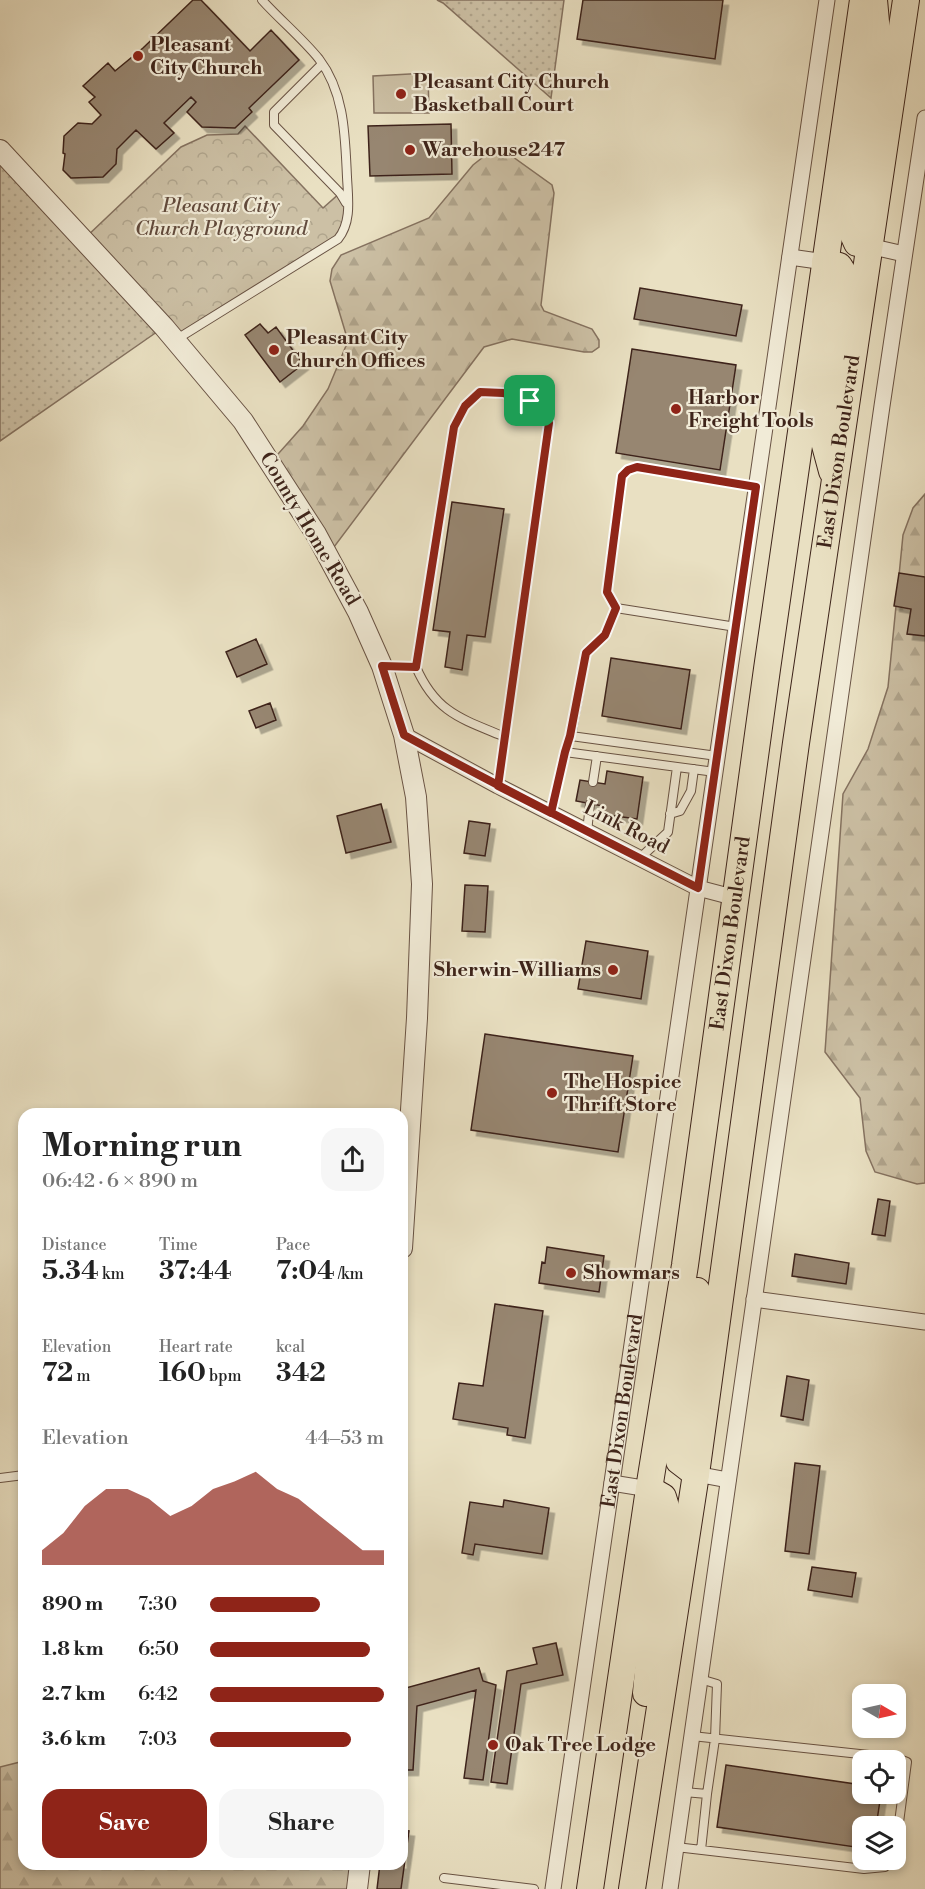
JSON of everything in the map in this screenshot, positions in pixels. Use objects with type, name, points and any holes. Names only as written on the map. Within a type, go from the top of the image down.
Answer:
[{"type":"highway","name":"East Dixon Boulevard","points":[[590,1889],[649,1490],[691,1228],[863,0]]},
{"type":"highway","points":[[869,246],[857,243],[852,232],[877,33],[874,0]]},
{"type":"highway","name":"East Dixon Boulevard","points":[[632,1889],[652,1747],[696,1474],[794,755],[906,0]]},
{"type":"highway","points":[[825,262],[839,266],[844,274],[822,434],[835,483]]},
{"type":"highway","points":[[691,1228],[698,1276],[696,1308],[677,1451],[679,1461],[696,1474]]},
{"type":"highway","points":[[649,1490],[663,1497],[667,1510],[654,1600],[646,1685],[652,1747]]},
{"type":"street","name":"East Dixon Boulevard","points":[[553,1889],[827,0]]},
{"type":"street","name":"East Dixon Boulevard","points":[[670,1889],[925,118]]},
{"type":"street","name":"County Home Road","points":[[0,150],[175,340],[245,424],[311,525],[358,612],[382,666],[404,735],[416,797],[422,884],[417,1018],[408,1156]]},
{"type":"street","points":[[869,246],[904,254]]},
{"type":"street","points":[[790,257],[825,262]]},
{"type":"street","name":"Link Road","points":[[404,735],[498,786],[698,888],[736,898]]},
{"type":"street","points":[[754,1299],[925,1322]]},
{"type":"street","points":[[696,1474],[728,1480]]},
{"type":"street","points":[[612,1483],[649,1490]]},
{"type":"street","points":[[357,1889],[359,1870]]},
{"type":"lane","points":[[175,340],[338,239],[345,225],[348,205],[344,125],[338,96],[322,64],[262,0]]},
{"type":"lane","points":[[322,64],[274,112],[273,121],[274,125],[340,192],[348,205]]},
{"type":"lane","points":[[498,786],[505,737],[549,423],[543,410],[530,401],[503,393],[480,392],[465,406],[454,427],[416,667],[423,684],[436,701],[461,719],[505,737]]},
{"type":"lane","points":[[616,608],[607,592],[624,473],[637,467],[756,487]]},
{"type":"lane","points":[[616,608],[736,627]]},
{"type":"lane","points":[[551,813],[570,736],[586,653],[605,635],[616,608]]},
{"type":"lane","points":[[382,666],[416,667]]},
{"type":"lane","points":[[570,736],[717,756]]},
{"type":"lane","points":[[565,752],[715,772]]},
{"type":"lane","points":[[593,782],[597,756]]},
{"type":"lane","points":[[640,859],[668,832],[677,767]]},
{"type":"lane","points":[[670,814],[680,811],[691,790],[694,769]]},
{"type":"lane","points":[[587,832],[590,804]]},
{"type":"lane","points":[[0,1478],[18,1476]]},
{"type":"lane","points":[[700,1678],[717,1684],[715,1739],[701,1850]]},
{"type":"lane","points":[[692,1736],[897,1758],[907,1762],[900,1816]]},
{"type":"lane","points":[[684,1792],[707,1794]]},
{"type":"lane","points":[[676,1847],[852,1868]]},
{"type":"lane","points":[[444,1878],[534,1889]]},
{"type":"green space","points":[[437,0],[564,0],[551,98],[443,3]]},
{"type":"green space","name":"Pleasant City Church Basketball Court","points":[[428,73],[429,113],[374,113],[373,76]]},
{"type":"green space","name":"Pleasant City Church Playground","points":[[245,126],[323,208],[340,193],[348,205],[340,236],[175,340],[84,239],[181,147],[207,135],[238,134]]},
{"type":"green space","points":[[0,150],[164,327],[0,441]]},
{"type":"green space","points":[[506,152],[552,185],[554,193],[541,305],[544,311],[592,329],[599,340],[599,347],[592,352],[584,352],[512,339],[484,347],[328,555],[270,463],[303,426],[328,389],[348,341],[330,281],[332,269],[341,255],[429,218],[473,165],[487,154]]},
{"type":"green space","points":[[925,494],[925,1183],[917,1184],[875,1172],[866,1151],[860,1098],[825,1052],[843,794],[868,749],[888,687],[903,535],[913,508]]},
{"type":"green space","points":[[18,1762],[18,1870],[359,1870],[357,1889],[0,1889],[0,1767]]},
{"type":"building","name":"Pleasant City Church","points":[[193,0],[201,0],[250,51],[271,30],[299,60],[249,108],[252,112],[235,128],[202,127],[187,112],[196,102],[191,97],[164,123],[174,133],[156,149],[136,130],[117,149],[116,164],[103,177],[71,178],[63,170],[64,136],[78,123],[92,124],[101,115],[89,102],[95,97],[83,86],[108,63],[115,71],[143,48]]},
{"type":"building","points":[[583,0],[723,0],[715,59],[577,39]]},
{"type":"building","name":"Warehouse247","points":[[451,124],[452,174],[370,176],[368,126]]},
{"type":"building","points":[[640,288],[742,305],[736,336],[634,319]]},
{"type":"building","name":"Pleasant City Church Offices","points":[[260,324],[268,333],[276,327],[303,364],[280,382],[245,335]]},
{"type":"building","name":"Harbor Freight Tools","points":[[632,349],[736,365],[720,470],[616,453]]},
{"type":"building","points":[[452,502],[504,509],[485,637],[467,635],[462,670],[445,667],[450,632],[433,630]]},
{"type":"building","points":[[899,573],[925,577],[925,636],[907,634],[911,609],[894,606]]},
{"type":"building","points":[[256,639],[267,664],[237,677],[226,652]]},
{"type":"building","points":[[611,658],[690,670],[681,729],[602,716]]},
{"type":"building","points":[[270,703],[276,720],[256,728],[249,711]]},
{"type":"building","points":[[607,771],[643,777],[637,819],[601,814],[603,806],[576,801],[580,780],[605,784]]},
{"type":"building","points":[[381,804],[391,842],[346,853],[337,816]]},
{"type":"building","points":[[469,821],[490,824],[485,856],[464,853]]},
{"type":"building","points":[[465,885],[488,886],[485,932],[462,931]]},
{"type":"building","name":"Sherwin-Williams","points":[[586,941],[648,951],[641,999],[578,989]]},
{"type":"building","name":"The Hospice Thrift Store","points":[[485,1034],[633,1056],[618,1152],[471,1130]]},
{"type":"building","points":[[878,1199],[890,1201],[885,1236],[872,1234]]},
{"type":"building","name":"Showmars","points":[[547,1247],[604,1256],[599,1292],[539,1283]]},
{"type":"building","points":[[795,1254],[849,1263],[846,1284],[792,1276]]},
{"type":"building","points":[[495,1304],[543,1311],[525,1438],[507,1435],[508,1428],[453,1419],[459,1383],[483,1386]]},
{"type":"building","points":[[787,1376],[809,1380],[803,1420],[781,1416]]},
{"type":"building","points":[[795,1463],[820,1466],[809,1554],[785,1551]]},
{"type":"building","points":[[504,1500],[549,1508],[542,1554],[475,1544],[473,1555],[462,1553],[470,1502],[503,1507]]},
{"type":"building","points":[[812,1567],[856,1573],[852,1597],[808,1590]]},
{"type":"building","points":[[556,1643],[563,1675],[521,1684],[507,1784],[491,1782],[507,1671],[537,1664],[533,1648]]},
{"type":"building","points":[[479,1668],[483,1681],[496,1685],[483,1780],[464,1778],[476,1690],[417,1706],[413,1770],[408,1770],[408,1687]]},
{"type":"building","points":[[726,1765],[852,1784],[852,1804],[879,1804],[878,1816],[852,1816],[852,1847],[717,1827]]},
{"type":"building","points":[[379,1870],[404,1870],[401,1889],[377,1889]]},
{"type":"place","name":"Pleasant City Church","points":[[138,56]]},
{"type":"place","name":"Pleasant City Church Basketball Court","points":[[401,94]]},
{"type":"place","name":"Warehouse247","points":[[410,150]]},
{"type":"place","name":"Pleasant City Church Offices","points":[[274,350]]},
{"type":"place","name":"Harbor Freight Tools","points":[[676,409]]},
{"type":"place","name":"Sherwin-Williams","points":[[613,970]]},
{"type":"place","name":"The Hospice Thrift Store","points":[[552,1093]]},
{"type":"place","name":"Showmars","points":[[571,1273]]},
{"type":"place","name":"Oak Tree Lodge","points":[[493,1745]]},
{"type":"route","points":[[530,401],[503,393],[480,392],[465,406],[454,427],[416,667],[382,666],[404,735],[498,786],[698,888],[756,487],[637,467],[628,470],[622,476],[607,592],[616,608],[605,635],[586,653],[570,736],[551,813],[498,786],[549,423],[543,410],[530,401]]}]
